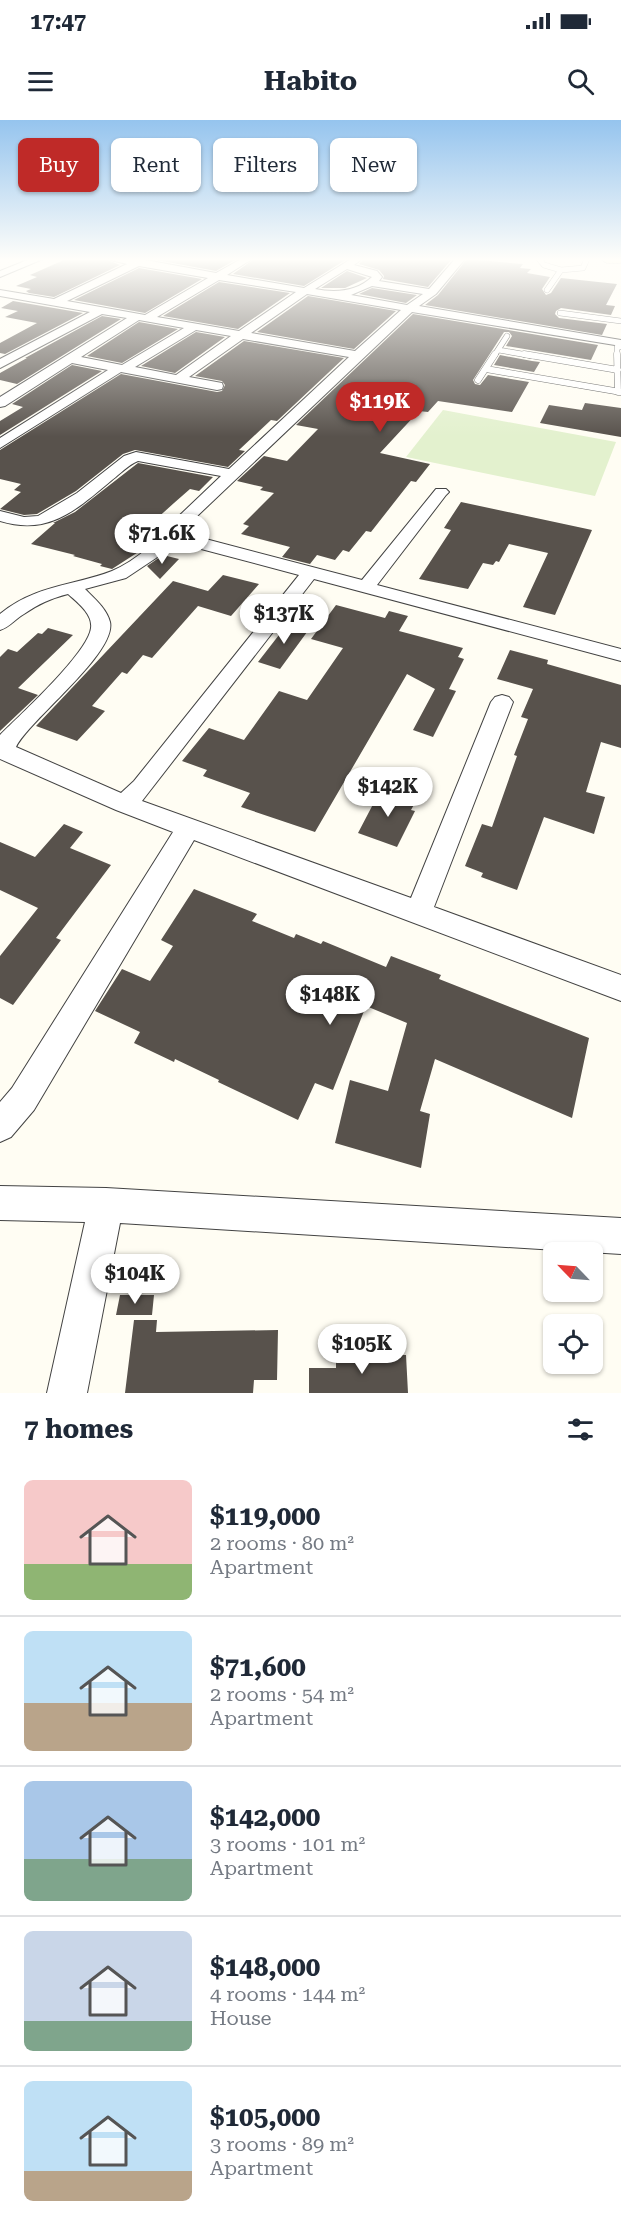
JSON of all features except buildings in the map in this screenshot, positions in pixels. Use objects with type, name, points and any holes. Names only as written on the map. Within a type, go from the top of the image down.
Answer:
[{"type":"street","points":[[0,364],[86,318]]},
{"type":"street","points":[[0,403],[141,318]]},
{"type":"street","points":[[144,318],[357,355]]},
{"type":"street","points":[[178,379],[267,318]]},
{"type":"street","points":[[399,318],[357,355],[186,518],[182,534],[192,540],[621,655]]},
{"type":"street","points":[[470,318],[621,345]]},
{"type":"street","points":[[0,444],[194,327]]},
{"type":"street","points":[[38,344],[82,352]]},
{"type":"street","points":[[70,359],[217,386]]},
{"type":"street","points":[[0,387],[65,403]]},
{"type":"street","points":[[0,516],[34,523],[46,518],[61,511],[136,456],[232,474]]},
{"type":"street","points":[[366,587],[441,492]]},
{"type":"street","points":[[2,620],[43,595],[120,574],[150,554],[183,525]]},
{"type":"street","points":[[124,804],[142,787],[310,572]]},
{"type":"street","points":[[96,613],[120,574]]},
{"type":"street","points":[[72,587],[96,613],[101,627],[98,637],[70,675],[6,742],[4,748],[8,753],[124,804],[621,988]]},
{"type":"street","points":[[418,913],[502,702]]},
{"type":"street","points":[[0,1126],[23,1099],[188,828]]},
{"type":"street","points":[[0,1203],[106,1206],[621,1236]]},
{"type":"street","points":[[67,1393],[106,1206]]},
{"type":"lane","points":[[601,318],[621,321]]},
{"type":"lane","points":[[478,380],[507,336]]},
{"type":"lane","points":[[486,369],[620,392],[617,346],[621,345]]},
{"type":"lane","points":[[499,350],[618,370]]},
{"type":"green space","points":[[443,410],[616,442],[595,496],[406,457]]}]
